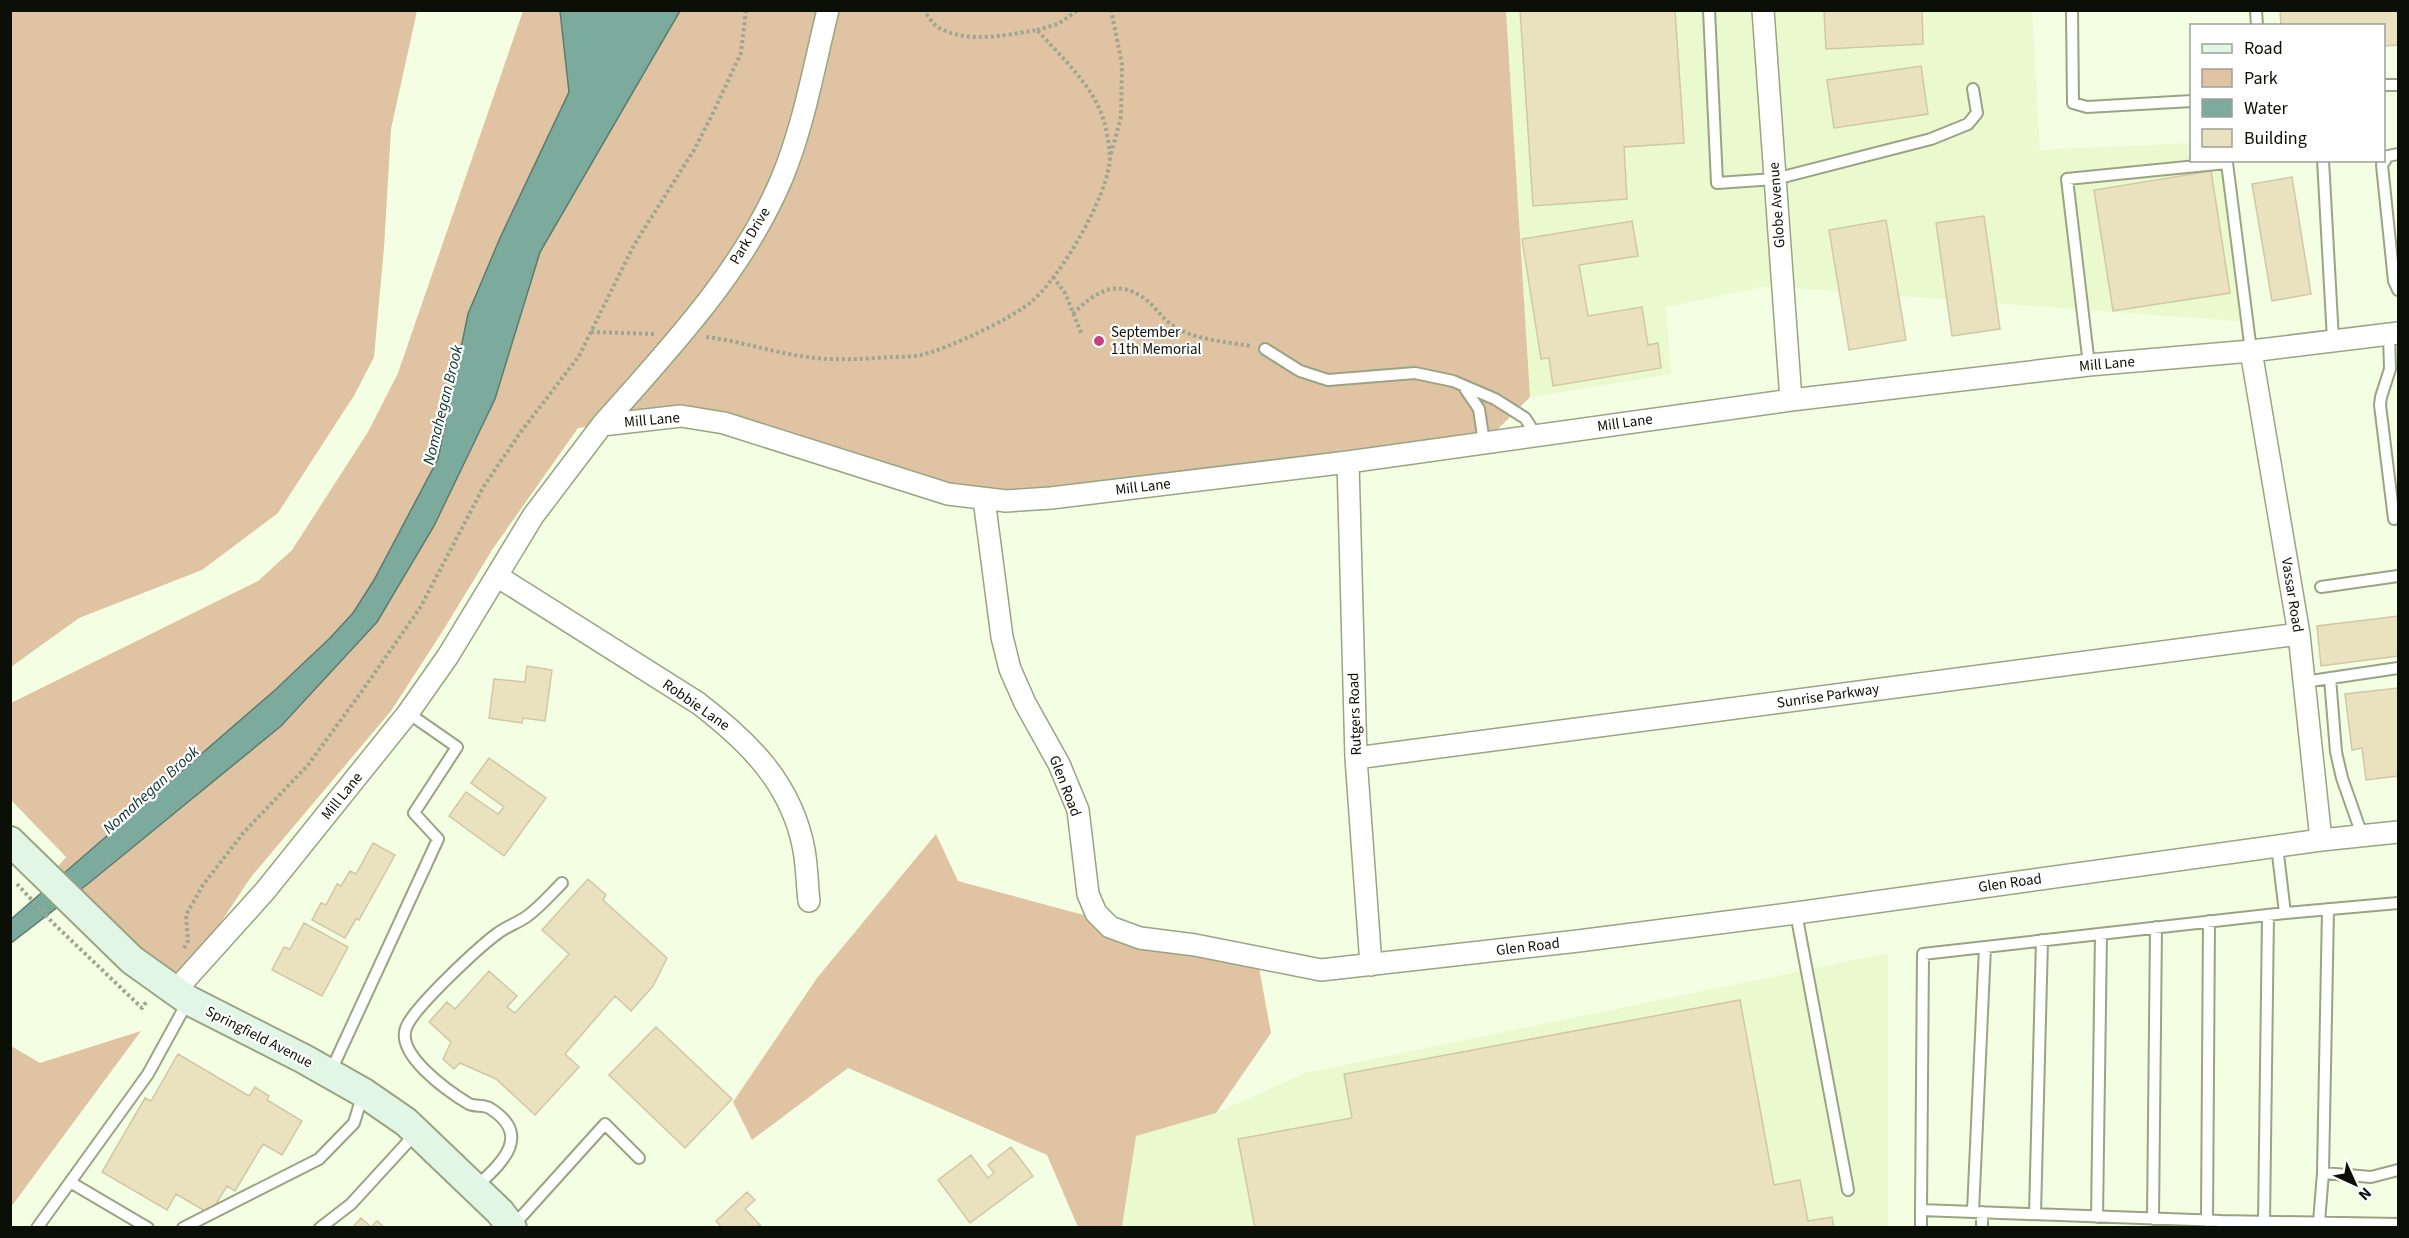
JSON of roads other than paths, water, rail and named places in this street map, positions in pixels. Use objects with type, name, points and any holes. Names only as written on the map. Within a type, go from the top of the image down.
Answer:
[{"type":"main road","name":"Springfield Avenue","points":[[10,841],[36,886],[73,902],[132,960],[182,996],[364,1093],[406,1122],[512,1227]]},
{"type":"street","name":"Park Drive","points":[[602,425],[682,335],[727,275],[757,227],[782,178],[796,138],[828,10]]},
{"type":"street","name":"Globe Avenue","points":[[1763,10],[1791,400]]},
{"type":"street","name":"Mill Lane","points":[[182,996],[408,713],[448,656],[533,516],[602,425],[681,416],[724,423],[948,494],[1006,501],[1051,498],[1348,462],[1791,400],[2089,365],[2251,351],[2394,333]]},
{"type":"street","name":"Vassar Road","points":[[2251,351],[2299,634],[2321,840]]},
{"type":"street","name":"Rutgers Road","points":[[1348,462],[1356,758],[1371,965]]},
{"type":"street","name":"Glen Road","points":[[984,499],[1002,637],[1010,669],[1025,703],[1059,764],[1078,810],[1088,894],[1096,913],[1110,927],[1140,938],[1195,945],[1321,970],[1796,913],[2321,840],[2398,832]]},
{"type":"street","name":"Robbie Lane","points":[[496,576],[699,703],[729,727],[754,752],[775,777],[792,810],[804,849],[809,901]]},
{"type":"street","name":"Sunrise Parkway","points":[[1356,758],[2299,634]]},
{"type":"lane","points":[[1709,10],[1717,183],[1775,179],[1931,140],[1968,124],[1977,113],[1973,89]]},
{"type":"lane","points":[[2072,10],[2073,103],[2087,107],[2190,100]]},
{"type":"lane","points":[[2385,160],[2388,156],[2398,154]]},
{"type":"lane","points":[[2089,365],[2067,179],[2230,162],[2251,351]]},
{"type":"lane","points":[[2323,162],[2333,340]]},
{"type":"lane","points":[[2384,162],[2382,165],[2394,281],[2398,290]]},
{"type":"lane","points":[[2394,333],[2390,369],[2380,405],[2396,519]]},
{"type":"lane","points":[[1265,349],[1299,371],[1328,380],[1416,373],[1452,381],[1495,399],[1525,418],[1536,435]]},
{"type":"lane","points":[[2385,385],[2398,379]]},
{"type":"lane","points":[[1464,387],[1473,397],[1479,410],[1484,442]]},
{"type":"lane","points":[[2320,587],[2398,576]]},
{"type":"lane","points":[[2304,682],[2398,668]]},
{"type":"lane","points":[[2330,678],[2336,752],[2342,778],[2362,835]]},
{"type":"lane","points":[[329,1074],[438,839],[414,813],[457,747],[408,713]]},
{"type":"lane","points":[[2277,846],[2285,913]]},
{"type":"lane","points":[[475,1188],[504,1160],[511,1146],[510,1129],[499,1114],[489,1107],[472,1105],[411,1056],[405,1042],[405,1028],[420,1006],[498,933],[526,917],[562,883]]},
{"type":"lane","points":[[1921,1227],[1923,954],[2210,921],[2398,903]]},
{"type":"lane","points":[[2319,1222],[2323,1173],[2328,909]]},
{"type":"lane","points":[[1796,913],[1848,1190]]},
{"type":"lane","points":[[2264,1222],[2268,915]]},
{"type":"lane","points":[[2207,1221],[2210,921]]},
{"type":"lane","points":[[2153,1219],[2157,927]]},
{"type":"lane","points":[[2097,1216],[2101,934]]},
{"type":"lane","points":[[2035,1214],[2042,940]]},
{"type":"lane","points":[[1982,1227],[1978,1212],[1985,947]]},
{"type":"lane","points":[[37,1227],[148,1074],[182,996]]},
{"type":"lane","points":[[183,1227],[319,1159],[354,1123],[364,1093]]},
{"type":"lane","points":[[512,1227],[604,1124],[639,1158]]},
{"type":"lane","points":[[322,1227],[351,1204],[417,1132]]},
{"type":"lane","points":[[2323,1173],[2372,1177],[2398,1170]]},
{"type":"lane","points":[[69,1182],[148,1227]]},
{"type":"lane","points":[[1921,1210],[2207,1221],[2221,1224],[2264,1222],[2398,1224]]},
{"type":"water","points":[[560,11],[680,11],[540,252],[495,399],[434,526],[377,622],[281,726],[89,883],[11,943],[10,920],[274,691],[353,613],[374,580],[438,459],[468,314],[500,238],[569,92]]},
{"type":"place","name":"September 11th Memorial","points":[[1099,341]]},
{"type":"water label","name":"Nomahegan Brook","points":[[443,405]]},
{"type":"water label","name":"Nomahegan Brook","points":[[151,790]]}]
